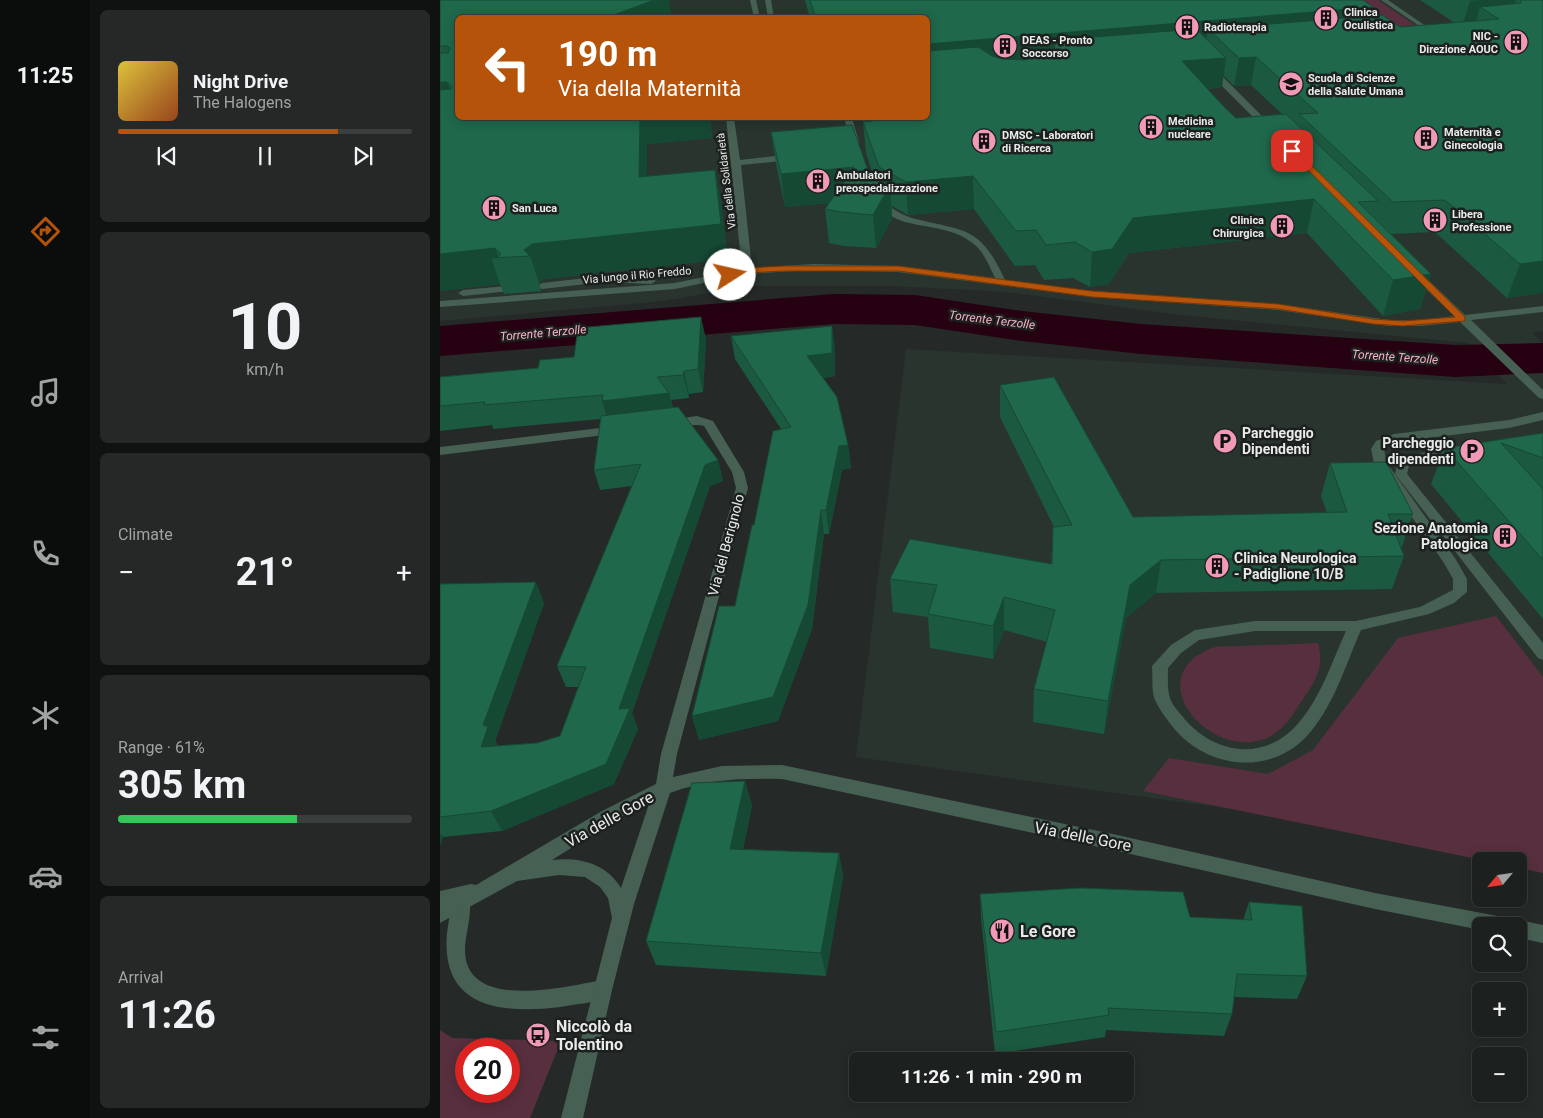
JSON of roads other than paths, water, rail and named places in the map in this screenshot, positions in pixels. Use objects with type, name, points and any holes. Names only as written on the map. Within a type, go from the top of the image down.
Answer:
[{"type":"street","points":[[753,0],[756,15]]},
{"type":"street","points":[[768,0],[770,15]]},
{"type":"street","points":[[1384,0],[1433,33],[1424,34]]},
{"type":"street","points":[[1201,61],[1276,134]]},
{"type":"street","name":"Via della Solidarietà","points":[[730,120],[746,271]]},
{"type":"street","points":[[848,120],[853,151]]},
{"type":"street","points":[[736,162],[802,156]]},
{"type":"street","points":[[873,194],[876,203],[898,217],[909,221],[958,230],[966,234],[982,247],[989,256],[1001,281]]},
{"type":"street","name":"Via lungo il Rio Freddo","points":[[440,304],[675,286],[746,271],[814,267],[898,268],[1118,296],[1278,307],[1389,323],[1421,323],[1543,309]]},
{"type":"street","points":[[1409,267],[1543,396]]},
{"type":"street","points":[[542,286],[620,278],[649,280],[675,286]]},
{"type":"street","points":[[440,297],[506,288]]},
{"type":"street","points":[[1356,626],[1316,712],[1298,734],[1273,751],[1251,757],[1217,753],[1208,749],[1200,745],[1181,729],[1163,700],[1160,666],[1176,649],[1195,635],[1255,626],[1356,626],[1434,608],[1450,600],[1460,592],[1460,579],[1450,561],[1380,463],[1376,455],[1377,446],[1380,442],[1387,440],[1509,424],[1543,416]]},
{"type":"street","name":"Via del Berignolo","points":[[658,425],[697,420],[709,424],[738,472],[742,488],[669,754],[663,789]]},
{"type":"street","points":[[440,450],[628,429]]},
{"type":"street","points":[[1443,453],[1461,430]]},
{"type":"street","points":[[1471,449],[1409,459],[1403,465],[1401,474],[1543,654]]},
{"type":"street","name":"Via delle Gore","points":[[485,889],[616,812],[674,784],[710,775],[748,771],[782,772],[1472,920]]},
{"type":"street","name":"Via delle Gore","points":[[618,928],[663,789]]},
{"type":"street","points":[[440,914],[485,889],[520,874],[541,870],[574,868],[597,872],[607,880],[618,900],[620,911],[618,928],[572,1118]]},
{"type":"street","points":[[440,898],[485,889]]},
{"type":"street","points":[[462,902],[456,954],[458,973],[471,987],[500,1000],[544,999],[602,990]]},
{"type":"street","points":[[1527,931],[1543,934]]},
{"type":"waterway","name":"Torrente Terzolle","points":[[440,341],[834,309],[915,310],[1022,326],[1141,339],[1455,361],[1543,358]]},
{"type":"place","name":"Clinica Oculistica","points":[[1326,18]]},
{"type":"place","name":"Radioterapia","points":[[1187,27]]},
{"type":"place","name":"NIC - Direzione AOUC","points":[[1516,42]]},
{"type":"place","name":"DEAS - Pronto Soccorso","points":[[1005,46]]},
{"type":"place","name":"Scuola di Scienze della Salute Umana","points":[[1291,84]]},
{"type":"place","name":"Medicina nucleare","points":[[1151,127]]},
{"type":"place","name":"Maternità e Ginecologia","points":[[1426,138]]},
{"type":"place","name":"DMSC - Laboratori di Ricerca","points":[[984,141]]},
{"type":"place","name":"Ambulatori preospedalizzazione","points":[[818,181]]},
{"type":"place","name":"San Luca","points":[[494,208]]},
{"type":"place","name":"Libera Professione","points":[[1435,220]]},
{"type":"place","name":"Clinica Chirurgica","points":[[1282,226]]},
{"type":"place","name":"Parcheggio Dipendenti","points":[[1225,441]]},
{"type":"place","name":"Parcheggio dipendenti","points":[[1472,451]]},
{"type":"place","name":"Sezione Anatomia Patologica","points":[[1505,536]]},
{"type":"place","name":"Clinica Neurologica - Padiglione 10/B","points":[[1217,566]]},
{"type":"place","name":"Le Gore","points":[[1002,931]]},
{"type":"place","name":"Niccolò da Tolentino","points":[[538,1035]]}]
